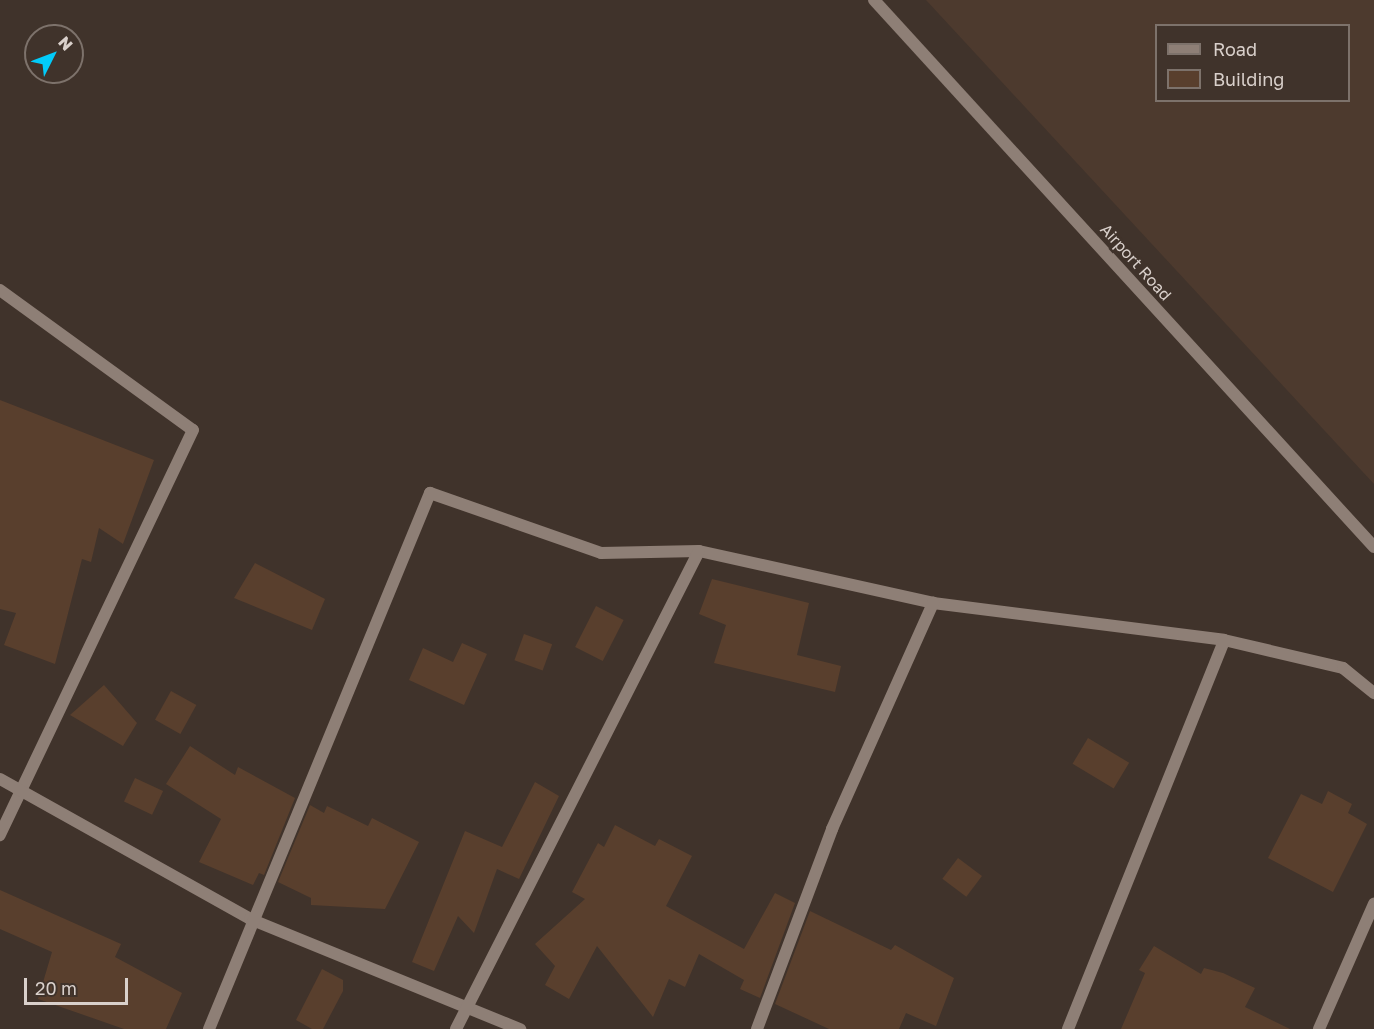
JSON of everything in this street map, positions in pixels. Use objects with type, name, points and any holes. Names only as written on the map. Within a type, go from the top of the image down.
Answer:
[{"type":"street","name":"Airport Road","points":[[874,0],[1374,547]]},
{"type":"street","points":[[0,290],[193,430],[20,787],[0,835]]},
{"type":"street","points":[[209,1029],[250,919],[430,493],[601,553],[699,551],[933,603],[1224,640],[1343,668],[1374,693]]},
{"type":"street","points":[[456,1029],[464,1008],[699,551]]},
{"type":"street","points":[[758,1029],[832,829],[933,603]]},
{"type":"street","points":[[1068,1029],[1224,640]]},
{"type":"street","points":[[0,780],[20,787],[250,919],[520,1029]]},
{"type":"street","points":[[1319,1029],[1374,904]]},
{"type":"shaded area","points":[[926,0],[1374,0],[1374,484]]},
{"type":"building","points":[[0,400],[154,460],[123,544],[99,528],[91,562],[82,559],[55,664],[4,645],[16,613],[0,609]]},
{"type":"building","points":[[255,563],[325,599],[312,630],[234,598]]},
{"type":"building","points":[[712,579],[809,603],[797,655],[841,666],[835,692],[714,663],[726,625],[699,614]]},
{"type":"building","points":[[596,606],[624,620],[603,661],[575,647]]},
{"type":"building","points":[[524,634],[552,644],[543,671],[514,660]]},
{"type":"building","points":[[462,643],[487,654],[464,705],[409,680],[423,648],[453,662]]},
{"type":"building","points":[[104,685],[137,723],[123,746],[70,715]]},
{"type":"building","points":[[171,691],[196,705],[180,734],[155,720]]},
{"type":"building","points":[[1088,738],[1129,763],[1114,788],[1073,764]]},
{"type":"building","points":[[190,746],[235,775],[238,767],[295,798],[264,875],[259,873],[253,885],[199,862],[221,819],[166,784]]},
{"type":"building","points":[[135,778],[163,791],[152,815],[124,802]]},
{"type":"building","points":[[535,782],[559,796],[519,879],[497,869],[474,933],[458,916],[434,971],[412,962],[465,831],[502,847]]},
{"type":"building","points":[[1328,791],[1352,804],[1348,813],[1367,824],[1333,892],[1268,858],[1301,794],[1322,804]]},
{"type":"building","points":[[310,805],[324,813],[327,806],[368,826],[372,818],[419,842],[385,909],[311,905],[311,898],[278,882]]},
{"type":"building","points":[[615,825],[655,846],[659,839],[692,856],[666,906],[744,949],[775,893],[795,903],[760,998],[740,989],[744,980],[699,954],[685,987],[669,979],[653,1017],[597,946],[569,999],[545,985],[555,966],[535,944],[585,899],[572,892],[598,843],[604,847]]},
{"type":"building","points":[[958,858],[982,876],[966,897],[942,879]]},
{"type":"building","points":[[0,890],[121,944],[115,957],[182,993],[166,1029],[124,1029],[38,999],[52,952],[0,929]]},
{"type":"building","points":[[810,911],[891,950],[895,945],[954,978],[936,1026],[906,1013],[899,1029],[829,1029],[775,1004]]},
{"type":"building","points":[[1154,946],[1201,974],[1204,968],[1223,973],[1255,988],[1245,1007],[1290,1029],[1121,1029],[1145,973],[1139,970]]},
{"type":"building","points":[[322,969],[343,980],[343,991],[323,1029],[312,1029],[296,1020]]}]
